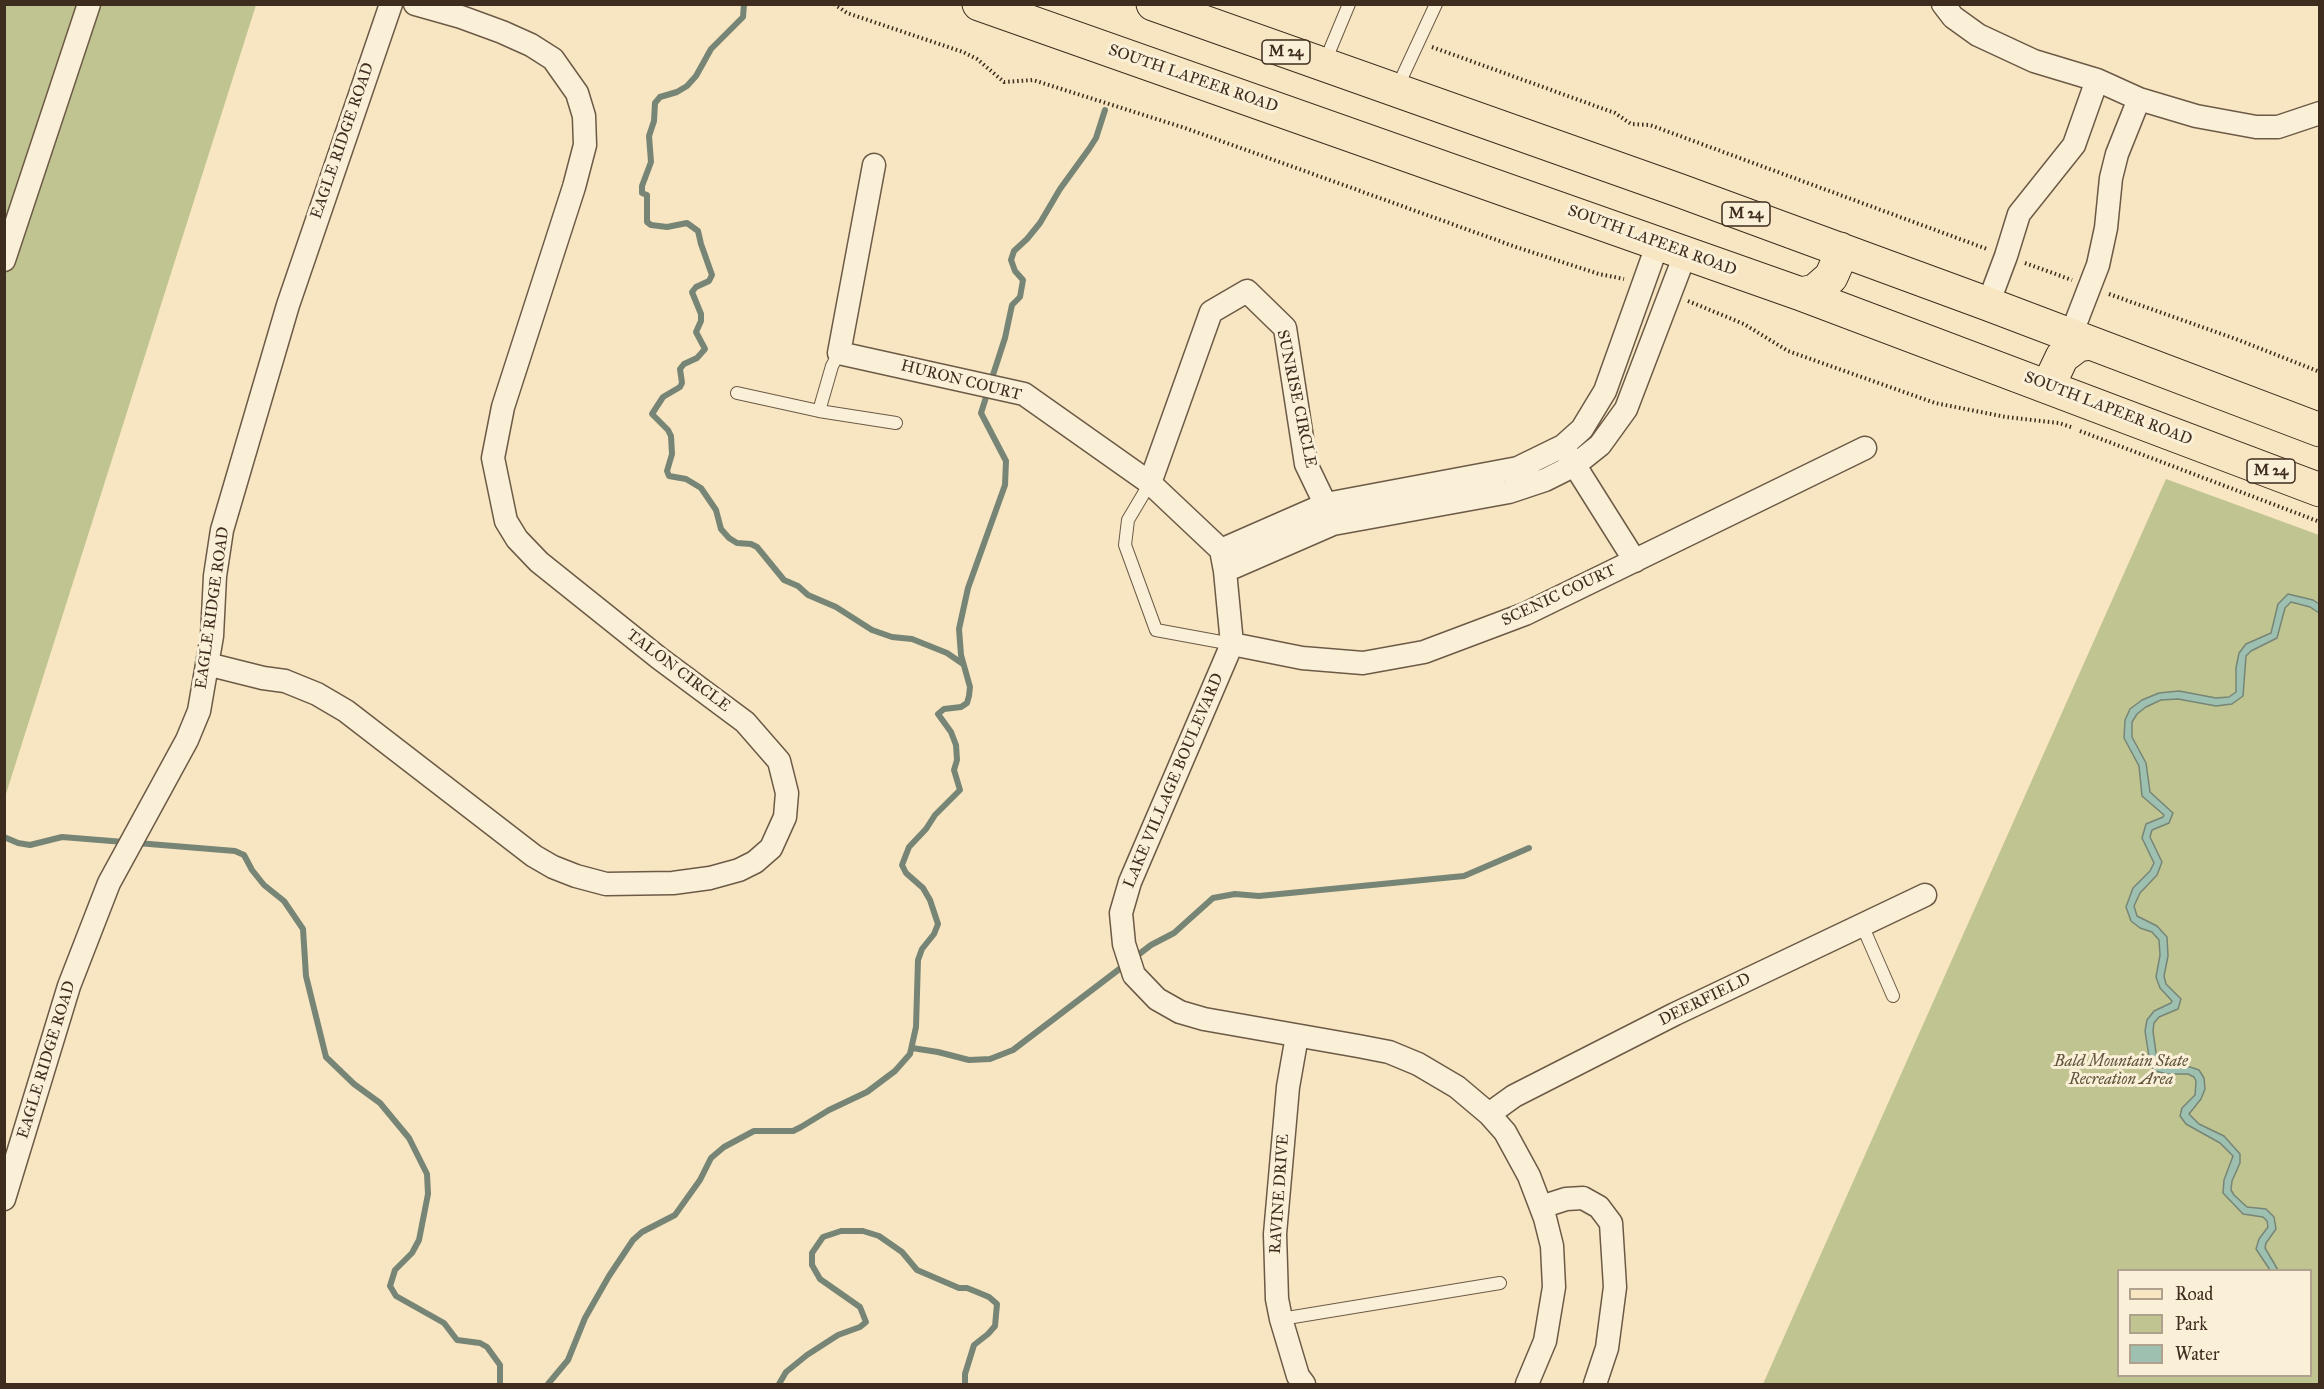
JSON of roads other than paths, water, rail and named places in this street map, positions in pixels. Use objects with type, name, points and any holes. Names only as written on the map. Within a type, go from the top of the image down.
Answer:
[{"type":"main road","name":"SOUTH LAPEER ROAD","points":[[979,4],[1801,294],[2319,490]]},
{"type":"main road","name":"M 24","points":[[1154,4],[1840,249],[2319,430]]},
{"type":"main road","points":[[1801,294],[1815,291],[1831,277],[1839,259],[1840,249]]},
{"type":"main road","points":[[2051,387],[2053,376],[2062,357],[2078,345],[2081,339]]},
{"type":"street","points":[[4,260],[89,4]]},
{"type":"street","name":"EAGLE RIDGE ROAD","points":[[4,1199],[73,976],[109,883],[187,740],[199,711],[212,636],[215,576],[222,530],[288,305],[391,4]]},
{"type":"street","name":"TALON CIRCLE","points":[[207,664],[285,681],[317,694],[346,711],[534,856],[576,876],[606,884],[673,883],[710,878],[739,870],[755,862],[771,848],[785,817],[787,793],[779,761],[745,722],[659,658],[539,562],[517,539],[506,521],[493,458],[504,407],[574,187],[585,145],[584,116],[577,93],[554,59],[531,45],[502,32],[415,4]]},
{"type":"street","points":[[1943,4],[1953,16],[1978,35],[2034,61],[2097,80],[2139,99],[2196,116],[2256,127],[2278,127],[2319,113]]},
{"type":"street","points":[[1988,304],[2019,214],[2074,145],[2097,80]]},
{"type":"street","points":[[2081,339],[2106,228],[2111,178],[2117,154],[2139,99]]},
{"type":"street","points":[[839,353],[874,165]]},
{"type":"street","points":[[1569,456],[1605,391],[1672,248]]},
{"type":"street","name":"SUNRISE CIRCLE","points":[[1150,483],[1211,312],[1247,291],[1285,328],[1306,464],[1330,514]]},
{"type":"street","name":"HURON COURT","points":[[839,353],[1024,394],[1150,483],[1223,560]]},
{"type":"street","name":"SCENIC COURT","points":[[1232,644],[1302,658],[1363,663],[1424,652],[1525,614],[1865,448]]},
{"type":"street","points":[[1223,560],[1330,514],[1569,456]]},
{"type":"street","points":[[1569,456],[1635,561]]},
{"type":"street","name":"LAKE VILLAGE BOULEVARD","points":[[1223,560],[1232,644],[1130,882],[1121,913],[1124,944],[1134,975],[1157,999],[1180,1012],[1204,1019],[1389,1052],[1418,1064],[1457,1087],[1489,1114]]},
{"type":"street","name":"DEERFIELD","points":[[1489,1114],[1514,1096],[1675,1014],[1925,895]]},
{"type":"street","name":"RAVINE DRIVE","points":[[1297,1036],[1288,1087],[1275,1234],[1277,1299],[1298,1376],[1304,1384]]},
{"type":"street","points":[[1489,1114],[1505,1132],[1529,1176],[1552,1246],[1554,1287],[1545,1341],[1527,1384]]},
{"type":"street","points":[[1541,1207],[1566,1199],[1583,1198],[1599,1207],[1611,1223],[1615,1287],[1607,1348],[1595,1384]]},
{"type":"lane","points":[[1324,65],[1348,4]]},
{"type":"lane","points":[[1396,90],[1436,4]]},
{"type":"lane","points":[[819,411],[832,366],[839,353]]},
{"type":"lane","points":[[737,393],[819,411],[896,423]]},
{"type":"lane","points":[[1150,483],[1128,520],[1125,545],[1156,630],[1232,644]]},
{"type":"lane","points":[[1862,925],[1893,996]]},
{"type":"lane","points":[[1281,1319],[1500,1283]]},
{"type":"water","points":[[2288,594],[2313,600],[2319,604],[2319,613],[2310,607],[2291,602],[2285,608],[2277,638],[2251,651],[2246,656],[2243,696],[2232,704],[2216,706],[2178,699],[2161,700],[2146,707],[2137,714],[2132,722],[2132,737],[2146,763],[2150,792],[2173,813],[2169,823],[2152,830],[2150,837],[2162,862],[2157,875],[2140,893],[2134,906],[2137,916],[2157,926],[2167,937],[2168,956],[2164,976],[2166,984],[2181,999],[2178,1009],[2159,1017],[2154,1023],[2157,1060],[2160,1064],[2168,1066],[2190,1067],[2199,1070],[2204,1078],[2205,1089],[2201,1099],[2189,1114],[2199,1124],[2224,1136],[2240,1154],[2240,1163],[2232,1181],[2231,1190],[2234,1195],[2247,1207],[2266,1209],[2274,1217],[2276,1229],[2265,1248],[2277,1269],[2269,1269],[2256,1249],[2259,1239],[2268,1227],[2267,1221],[2263,1217],[2243,1214],[2223,1193],[2224,1180],[2233,1156],[2220,1143],[2186,1124],[2180,1116],[2182,1108],[2195,1095],[2194,1077],[2188,1074],[2167,1074],[2155,1071],[2150,1063],[2145,1031],[2147,1020],[2154,1011],[2172,1001],[2160,988],[2156,977],[2160,955],[2159,940],[2152,932],[2140,928],[2131,921],[2126,907],[2133,888],[2150,871],[2154,863],[2142,838],[2146,824],[2164,815],[2142,796],[2139,766],[2124,738],[2125,720],[2130,709],[2142,700],[2159,693],[2179,691],[2216,698],[2229,697],[2236,692],[2236,668],[2239,653],[2246,644],[2271,633],[2278,604]]},
{"type":"waterway","points":[[744,4],[743,17],[711,49],[696,76],[687,86],[660,97],[655,103],[654,121],[649,136],[651,162],[642,186],[642,193],[647,195],[647,222],[651,225],[667,227],[687,223],[698,231],[712,275],[709,281],[696,287],[692,292],[701,314],[701,321],[696,332],[705,349],[697,358],[684,364],[680,369],[682,383],[680,387],[663,397],[652,414],[671,436],[672,454],[667,471],[669,476],[686,479],[701,488],[716,510],[721,529],[729,538],[737,543],[757,547],[784,580],[798,586],[808,595],[836,607],[872,630],[892,637],[912,639],[947,653],[963,664]]},
{"type":"waterway","points":[[991,381],[1005,338],[1012,305],[1020,297],[1023,280],[1015,271],[1011,260],[1014,251],[1040,223],[1060,189],[1089,149],[1096,138],[1105,110]]},
{"type":"waterway","points":[[548,1384],[568,1360],[585,1318],[633,1240],[642,1232],[675,1215],[700,1180],[711,1158],[724,1147],[754,1131],[793,1131],[801,1127],[829,1110],[867,1092],[895,1071],[910,1054],[916,1027],[918,960],[922,949],[934,934],[938,924],[930,900],[923,888],[906,873],[902,865],[909,847],[926,829],[935,815],[960,790],[954,770],[957,760],[956,745],[951,732],[938,714],[944,709],[961,707],[967,703],[970,687],[961,655],[959,629],[968,588],[1005,485],[1006,461],[981,413],[988,391]]},
{"type":"waterway","points":[[4,837],[30,845],[62,837],[124,842]]},
{"type":"waterway","points":[[137,843],[235,851],[244,855],[252,870],[264,885],[284,901],[303,929],[306,976],[326,1057],[354,1084],[380,1103],[409,1138],[427,1174],[428,1194],[419,1240],[412,1253],[395,1270],[390,1286],[396,1296],[444,1323],[457,1340],[480,1343],[487,1347],[500,1365],[500,1384]]},
{"type":"waterway","points":[[1134,958],[1151,945],[1174,933],[1213,898],[1235,894],[1259,896],[1464,876],[1529,848]]},
{"type":"waterway","points":[[912,1048],[969,1060],[990,1059],[1013,1050],[1126,964]]},
{"type":"waterway","points":[[779,1384],[786,1372],[807,1355],[838,1335],[860,1327],[866,1322],[860,1307],[820,1279],[812,1265],[812,1253],[823,1237],[841,1231],[863,1231],[879,1236],[902,1252],[917,1270],[959,1288],[967,1288],[989,1297],[997,1304],[995,1326],[974,1345],[965,1374],[965,1384]]},
{"type":"park label","name":"Bald Mountain State Recreation Area","points":[[2121,1071]]}]
